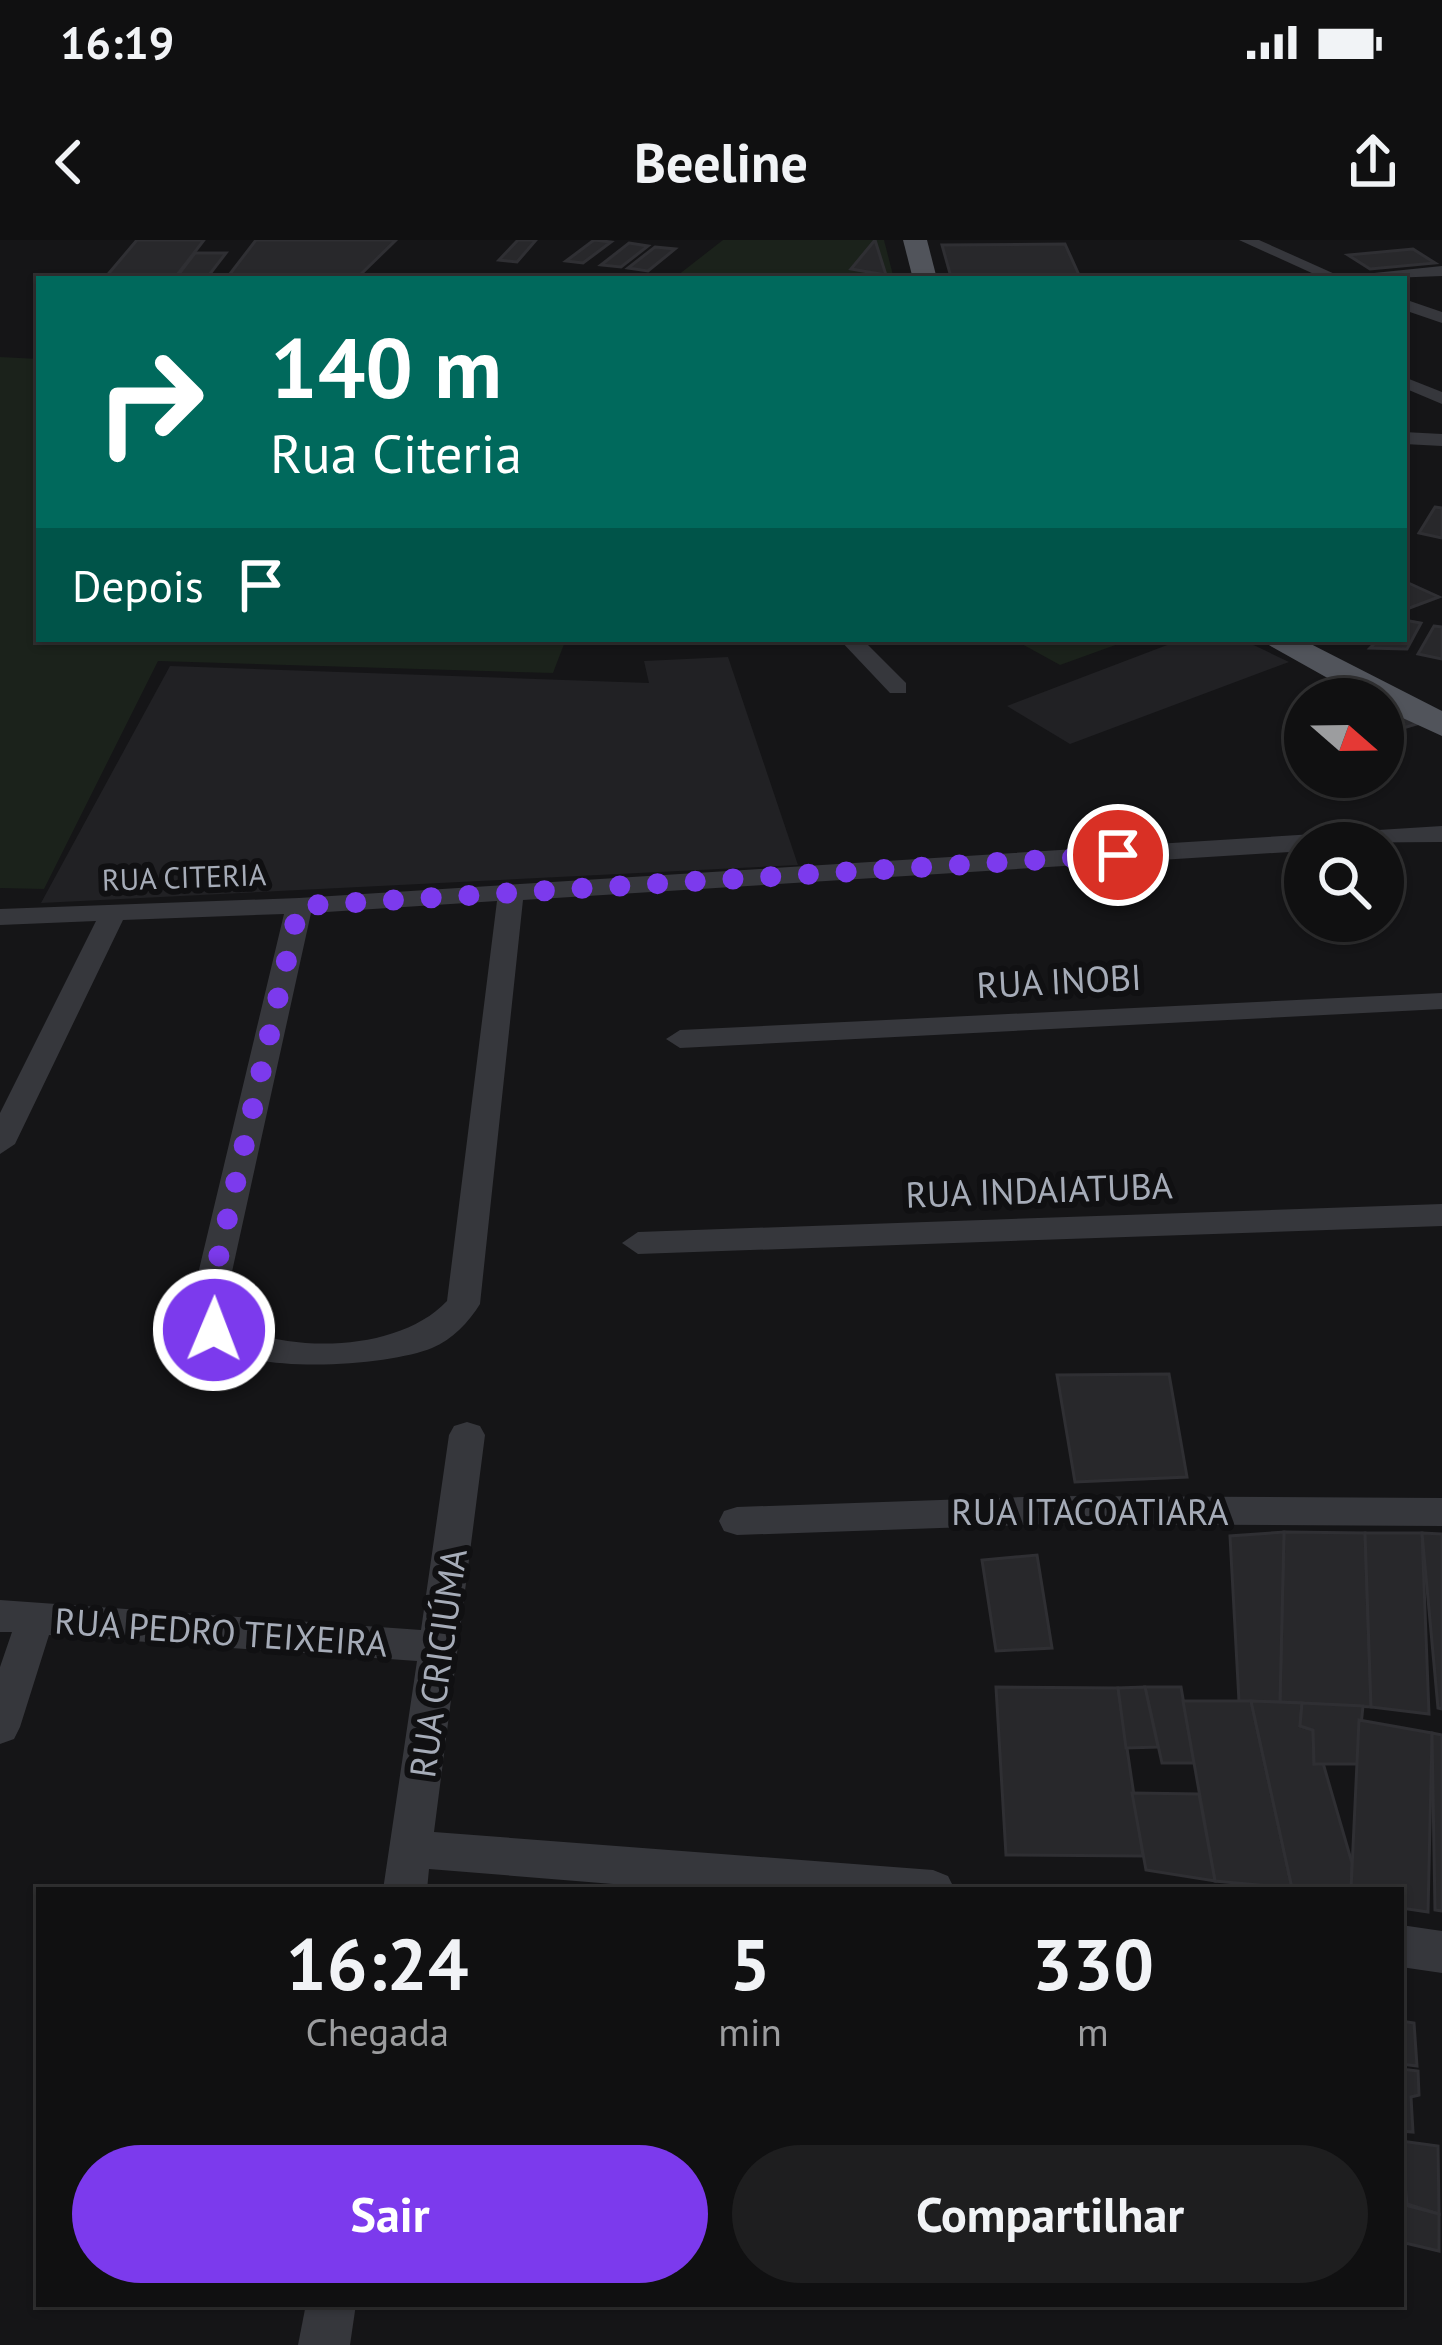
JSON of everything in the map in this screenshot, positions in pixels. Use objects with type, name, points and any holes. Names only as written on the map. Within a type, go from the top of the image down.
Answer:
[{"type":"main road","points":[[915,240],[924,276]]},
{"type":"main road","points":[[1281,642],[1442,725]]},
{"type":"main road","points":[[1334,642],[1442,695]]},
{"type":"street","points":[[1246,240],[1331,276]]},
{"type":"street","points":[[1399,276],[1442,271]]},
{"type":"street","points":[[1407,305],[1442,318]]},
{"type":"street","points":[[1407,383],[1442,399]]},
{"type":"street","points":[[1407,438],[1442,440]]},
{"type":"street","points":[[853,642],[898,688]]},
{"type":"street","name":"RUA CITERIA","points":[[1404,837],[1442,834]]},
{"type":"street","name":"RUA CITERIA","points":[[0,917],[299,906],[1284,844]]},
{"type":"street","points":[[299,906],[209,1299],[214,1330],[232,1343],[330,1350],[413,1343],[442,1329],[463,1304],[512,893]]},
{"type":"street","points":[[0,1144],[112,915]]},
{"type":"street","name":"RUA INOBI","points":[[680,1039],[1442,1001]]},
{"type":"street","name":"RUA INDAIATUBA","points":[[638,1243],[1442,1215]]},
{"type":"street","name":"RUA CRICIÚMA","points":[[408,1870],[467,1435]]},
{"type":"street","name":"RUA ITACOATIARA","points":[[737,1521],[1054,1510],[1442,1512]]},
{"type":"street","points":[[0,1727],[17,1618]]},
{"type":"street","name":"RUA PEDRO TEIXEIRA","points":[[17,1618],[441,1647]]},
{"type":"street","points":[[408,1870],[854,1887]]},
{"type":"street","points":[[1404,1946],[1442,1952]]},
{"type":"street","points":[[324,2345],[330,2307]]},
{"type":"shaded area","points":[[723,240],[884,240],[893,276],[677,276]]},
{"type":"shaded area","points":[[0,357],[36,359],[36,642],[565,642],[553,673],[158,661],[44,889],[0,888]]},
{"type":"shaded area","points":[[1018,642],[1124,642],[1060,665]]},
{"type":"shaded area","points":[[1175,642],[1247,642],[1289,662],[1070,744],[1007,706]]},
{"type":"shaded area","points":[[728,657],[798,865],[41,903],[170,666],[649,683],[644,661]]},
{"type":"building","points":[[137,240],[204,240],[176,276],[107,276]]},
{"type":"building","points":[[256,240],[396,240],[360,275],[370,276],[228,276]]},
{"type":"building","points":[[518,240],[536,240],[517,262],[499,260]]},
{"type":"building","points":[[594,240],[611,242],[583,263],[566,261]]},
{"type":"building","points":[[875,240],[886,275],[851,269]]},
{"type":"building","points":[[629,243],[648,246],[621,267],[601,265]]},
{"type":"building","points":[[1065,244],[1079,275],[951,276],[942,245]]},
{"type":"building","points":[[655,247],[675,249],[648,271],[628,268]]},
{"type":"building","points":[[1413,249],[1435,263],[1370,269],[1348,255]]},
{"type":"building","points":[[195,253],[226,253],[208,276],[177,276]]},
{"type":"building","points":[[1435,507],[1442,508],[1442,538],[1419,533]]},
{"type":"building","points":[[1407,582],[1439,597],[1407,609]]},
{"type":"building","points":[[1407,621],[1421,623],[1407,649],[1370,648],[1376,642],[1407,642]]},
{"type":"building","points":[[1434,626],[1442,627],[1442,659],[1418,654]]},
{"type":"building","points":[[1404,712],[1423,722],[1404,728]]},
{"type":"building","points":[[1169,1374],[1187,1477],[1075,1482],[1057,1375]]},
{"type":"building","points":[[1284,1532],[1365,1533],[1371,1707],[1280,1702]]},
{"type":"building","points":[[1284,1532],[1280,1702],[1239,1701],[1230,1536]]},
{"type":"building","points":[[1365,1533],[1422,1533],[1429,1714],[1371,1707]]},
{"type":"building","points":[[1422,1533],[1442,1534],[1442,1709],[1438,1708]]},
{"type":"building","points":[[1037,1555],[1052,1648],[996,1651],[982,1560]]},
{"type":"building","points":[[996,1687],[1118,1688],[1143,1856],[1006,1855]]},
{"type":"building","points":[[1145,1687],[1181,1687],[1194,1763],[1162,1763]]},
{"type":"building","points":[[1145,1687],[1158,1747],[1126,1748],[1118,1688]]},
{"type":"building","points":[[1183,1701],[1251,1701],[1292,1887],[1215,1881]]},
{"type":"building","points":[[1251,1701],[1302,1703],[1300,1726],[1313,1730],[1314,1764],[1323,1763],[1352,1863],[1351,1887],[1292,1887]]},
{"type":"building","points":[[1302,1703],[1363,1706],[1357,1764],[1314,1764],[1313,1730],[1300,1726]]},
{"type":"building","points":[[1359,1720],[1432,1733],[1428,1912],[1404,1908],[1404,1887],[1351,1887]]},
{"type":"building","points":[[1432,1733],[1442,1735],[1442,1911],[1435,1910]]},
{"type":"building","points":[[1132,1793],[1199,1794],[1215,1881],[1146,1870]]},
{"type":"building","points":[[1404,2021],[1414,2023],[1417,2066],[1404,2064]]},
{"type":"building","points":[[1404,2069],[1418,2071],[1419,2095],[1411,2097],[1413,2132],[1404,2131]]},
{"type":"building","points":[[1404,2141],[1438,2146],[1439,2214],[1407,2204]]},
{"type":"building","points":[[1404,2205],[1439,2214],[1439,2251],[1404,2243]]},
{"type":"route","points":[[214,1330],[209,1299],[299,906],[1118,855]]}]
